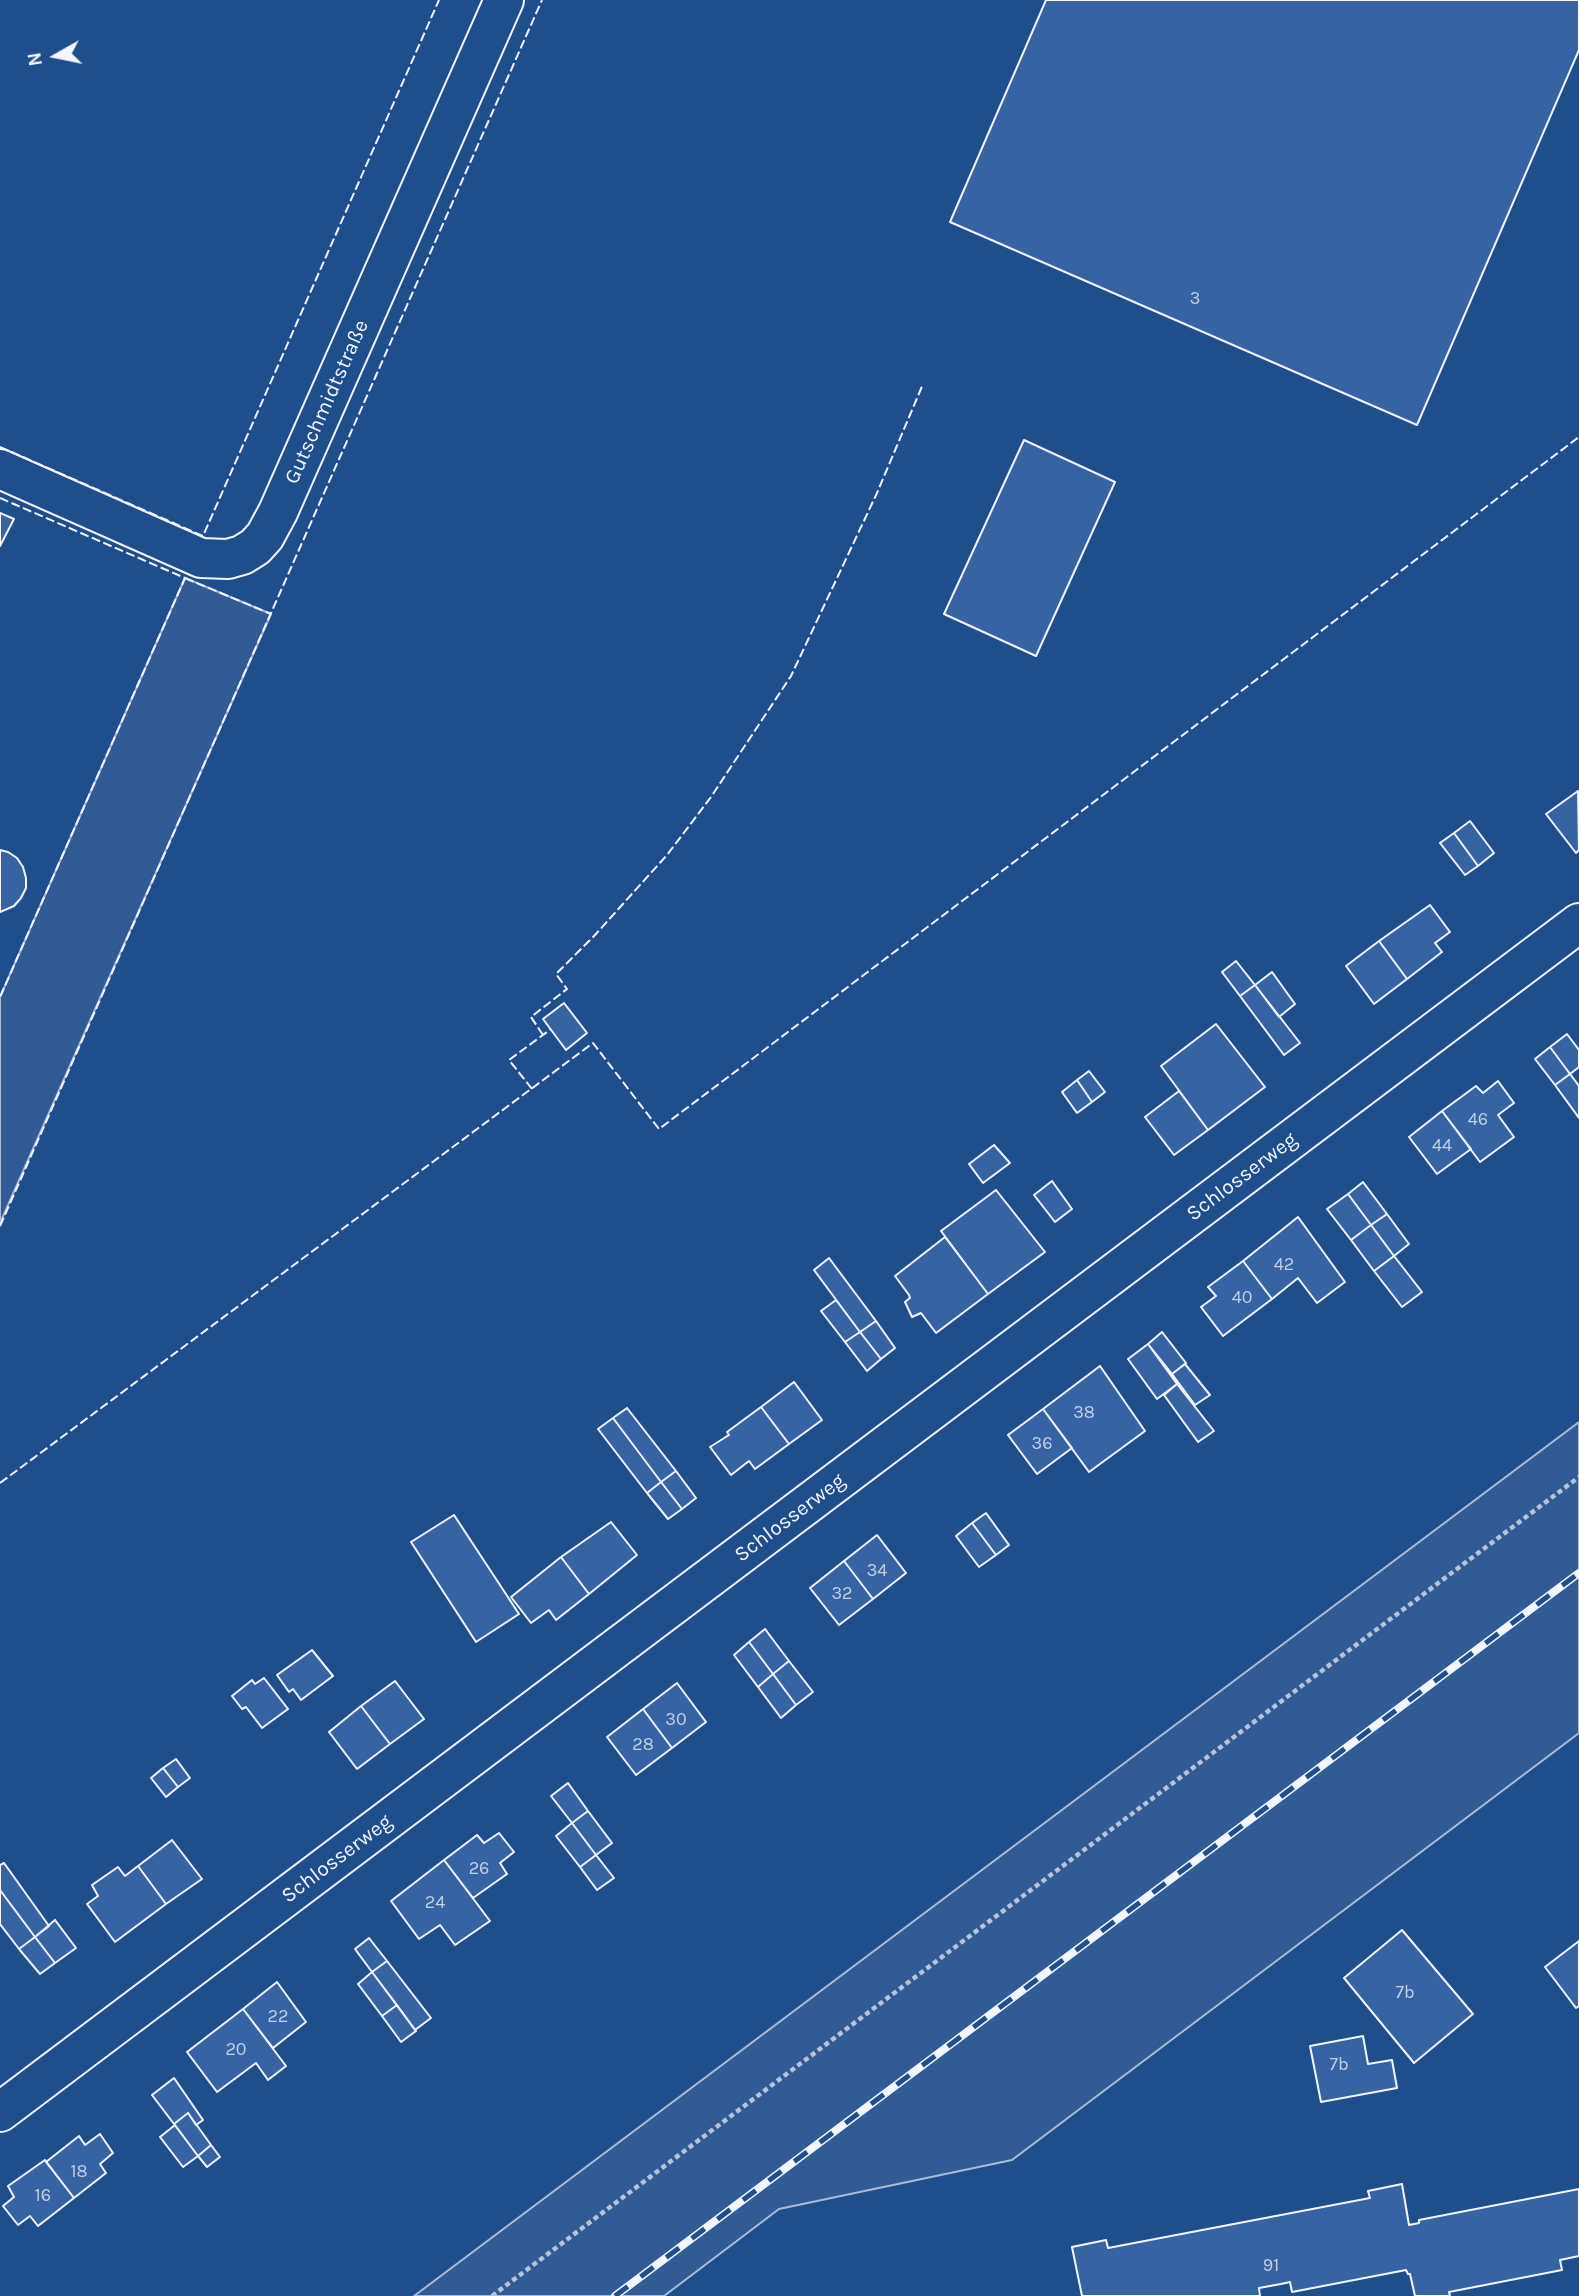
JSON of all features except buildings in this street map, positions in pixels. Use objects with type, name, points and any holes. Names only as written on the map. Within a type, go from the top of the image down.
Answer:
[{"type":"lane","name":"Gutschmidtstraße","points":[[0,469],[201,558],[235,557],[255,547],[265,536],[278,512],[504,0]]},
{"type":"lane","name":"Schlosserweg","points":[[0,2112],[1579,923]]},
{"type":"path","points":[[492,2296],[1579,1477]]},
{"type":"shaded area","points":[[185,578],[271,614],[0,1223],[0,997]]},
{"type":"shaded area","points":[[1579,1422],[1579,1733],[1012,2160],[779,2209],[664,2296],[414,2296]]},
{"type":"railway","points":[[615,2296],[1579,1573]]},
{"type":"fence","points":[[0,447],[203,536],[439,0]]},
{"type":"fence","points":[[0,1226],[542,0]]},
{"type":"fence","points":[[543,1035],[531,1017],[567,989],[556,974],[667,855],[711,797],[791,676],[877,493],[923,384]]},
{"type":"fence","points":[[0,1483],[593,1043],[659,1129],[1579,437]]},
{"type":"fence","points":[[0,498],[185,578],[0,997]]},
{"type":"fence","points":[[185,578],[271,614]]},
{"type":"fence","points":[[532,1089],[509,1060],[551,1029]]}]
